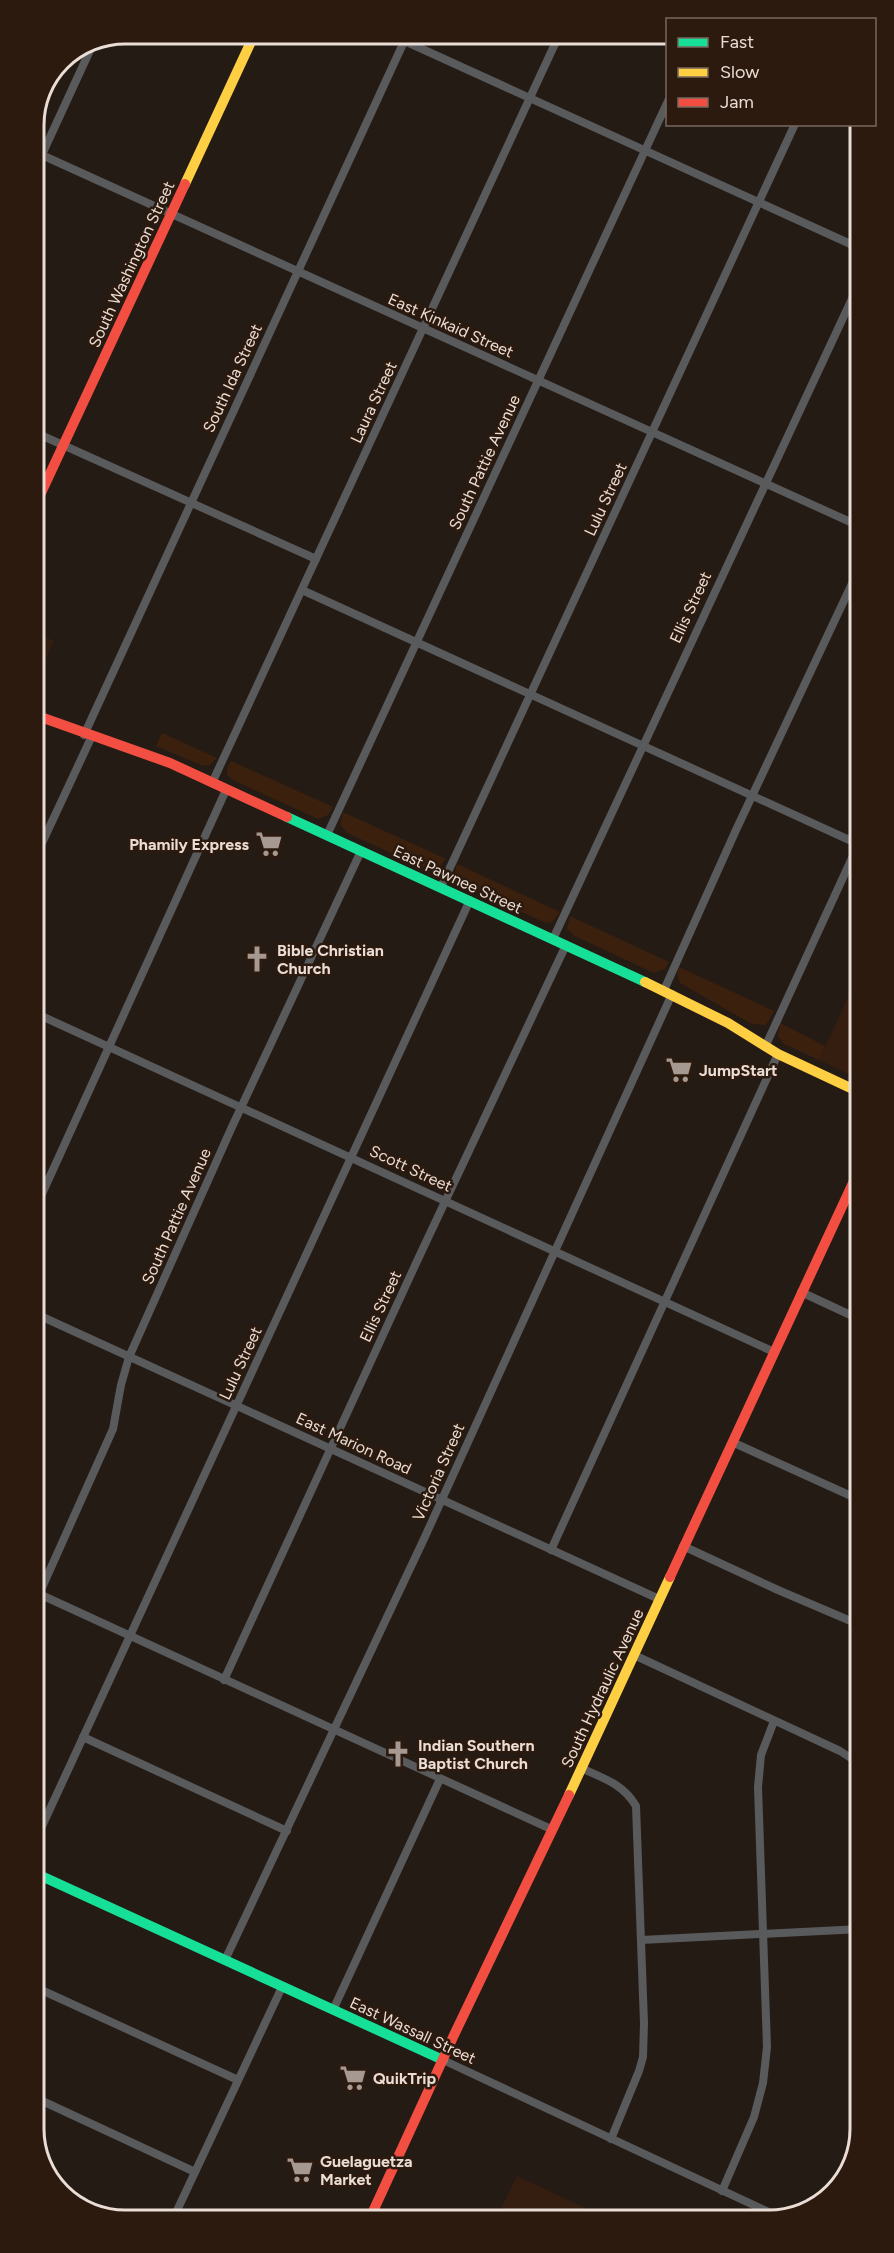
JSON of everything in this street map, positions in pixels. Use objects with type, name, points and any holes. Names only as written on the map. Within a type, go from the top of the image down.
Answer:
[{"type":"street","name":"South Washington Street","points":[[44,486],[250,44]]},
{"type":"street","name":"South Ida Street","points":[[44,837],[191,502],[403,44]]},
{"type":"street","points":[[420,44],[530,98],[850,244]]},
{"type":"street","name":"Laura Street","points":[[212,783],[555,44]]},
{"type":"street","points":[[44,151],[89,52]]},
{"type":"street","name":"South Pattie Avenue","points":[[327,835],[666,105]]},
{"type":"street","name":"Lulu Street","points":[[441,886],[794,126]]},
{"type":"street","name":"East Kinkaid Street","points":[[44,156],[850,522]]},
{"type":"street","name":"Ellis Street","points":[[553,939],[850,303]]},
{"type":"street","points":[[44,436],[316,559]]},
{"type":"street","name":"Victoria Street","points":[[225,1960],[441,1500],[555,1250],[752,795],[850,588]]},
{"type":"street","points":[[302,590],[850,840]]},
{"type":"street","name":"East Pawnee Street","points":[[44,719],[87,736],[137,751],[441,886],[668,992],[728,1023],[778,1054],[850,1088]]},
{"type":"street","points":[[44,1189],[226,790]]},
{"type":"street","name":"South Pattie Avenue","points":[[44,1581],[113,1429],[129,1357],[241,1107],[361,851]]},
{"type":"street","points":[[765,1047],[850,861]]},
{"type":"street","name":"Lulu Street","points":[[44,1822],[470,900]]},
{"type":"street","name":"Ellis Street","points":[[224,1680],[566,945]]},
{"type":"street","name":"Scott Street","points":[[44,1017],[774,1352]]},
{"type":"street","points":[[551,1550],[778,1054]]},
{"type":"street","name":"South Hydraulic Avenue","points":[[374,2209],[553,1830],[850,1189]]},
{"type":"street","points":[[801,1292],[850,1316]]},
{"type":"street","name":"East Marion Road","points":[[44,1318],[659,1599]]},
{"type":"street","points":[[732,1442],[850,1495]]},
{"type":"street","points":[[683,1546],[850,1621]]},
{"type":"street","points":[[44,1599],[130,1636],[553,1830]]},
{"type":"street","points":[[634,1654],[850,1758]]},
{"type":"street","points":[[722,2191],[754,2117],[763,2084],[768,2030],[758,1769],[774,1721]]},
{"type":"street","points":[[83,1737],[286,1831]]},
{"type":"street","points":[[581,1768],[618,1784],[636,1806],[644,2023],[643,2057],[635,2084],[611,2139]]},
{"type":"street","points":[[333,2010],[440,1779]]},
{"type":"street","name":"East Wassall Street","points":[[44,1877],[443,2060],[762,2210]]},
{"type":"street","points":[[641,1940],[850,1929]]},
{"type":"street","points":[[178,2209],[282,1987]]},
{"type":"street","points":[[44,1991],[238,2080]]},
{"type":"street","points":[[44,2102],[195,2172]]},
{"type":"shaded area","points":[[44,636],[54,641],[44,662]]},
{"type":"shaded area","points":[[162,733],[217,758],[210,765],[203,766],[156,746]]},
{"type":"shaded area","points":[[231,761],[333,807],[328,815],[318,819],[233,780],[228,776],[227,771]]},
{"type":"shaded area","points":[[343,812],[446,859],[437,870],[431,871],[347,833],[340,824]]},
{"type":"shaded area","points":[[457,864],[560,912],[552,922],[546,923],[462,885],[455,876]]},
{"type":"shaded area","points":[[570,916],[669,962],[665,969],[654,973],[575,936],[567,929]]},
{"type":"shaded area","points":[[679,967],[774,1011],[766,1025],[752,1024],[680,983],[677,974]]},
{"type":"shaded area","points":[[850,993],[850,1075],[819,1060]]},
{"type":"shaded area","points":[[780,1023],[825,1046],[819,1060],[784,1044],[778,1036]]},
{"type":"shaded area","points":[[517,2176],[589,2210],[501,2210]]},
{"type":"traffic: fast","points":[[287,817],[645,982]]},
{"type":"traffic: fast","points":[[44,1877],[443,2060]]},
{"type":"traffic: slow","points":[[185,184],[250,44]]},
{"type":"traffic: slow","points":[[645,982],[728,1023],[778,1054],[850,1088]]},
{"type":"traffic: slow","points":[[569,1795],[670,1577]]},
{"type":"traffic: jam","points":[[44,487],[185,184]]},
{"type":"traffic: jam","points":[[44,718],[170,763],[287,817]]},
{"type":"traffic: jam","points":[[670,1577],[850,1189]]},
{"type":"traffic: jam","points":[[374,2209],[454,2035],[569,1795]]},
{"type":"place","name":"Phamily Express","points":[[269,844]]},
{"type":"place","name":"Bible Christian Church","points":[[257,959]]},
{"type":"place","name":"JumpStart","points":[[679,1070]]},
{"type":"place","name":"Indian Southern Baptist Church","points":[[398,1754]]},
{"type":"place","name":"QuikTrip","points":[[353,2078]]},
{"type":"place","name":"Guelaguetza Market","points":[[300,2170]]}]
